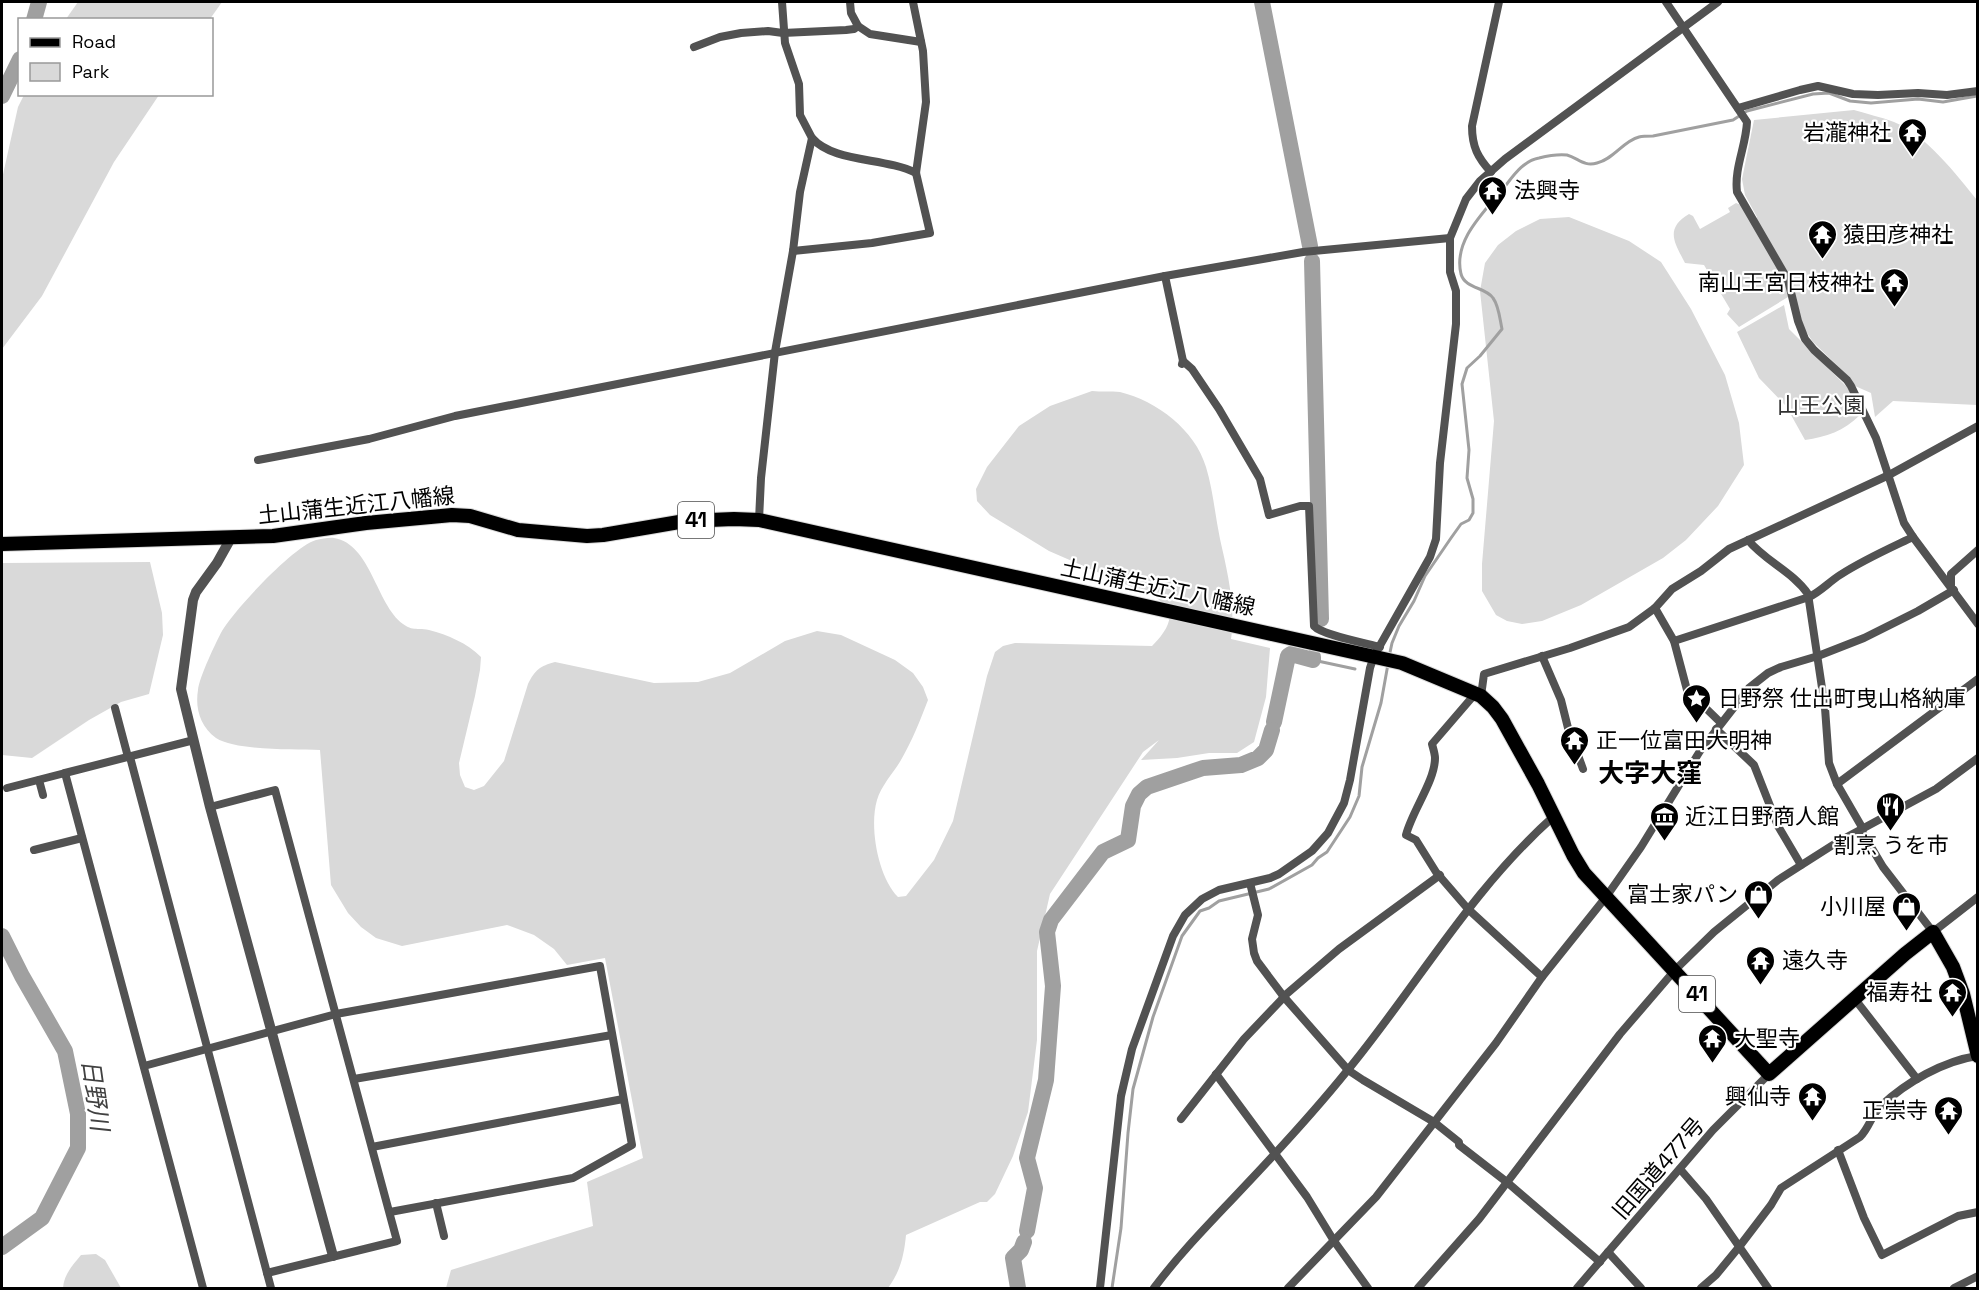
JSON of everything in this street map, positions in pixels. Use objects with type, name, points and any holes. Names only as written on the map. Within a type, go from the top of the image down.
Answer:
[{"type":"main road","name":"土山蒲生近江八幡線","points":[[2,544],[273,536],[452,514],[470,516],[518,530],[586,536],[685,521],[759,520],[1378,654],[1478,695],[1493,707],[1538,784],[1572,855],[1584,873],[1769,1074]]},
{"type":"main road","points":[[1769,1074],[1854,998],[1933,932],[1953,967],[1963,994],[1977,1056]]},
{"type":"street","points":[[782,2],[783,33],[799,84],[800,115],[812,138],[818,145],[832,152],[888,163],[916,173]]},
{"type":"street","points":[[850,2],[858,26],[870,34],[921,42]]},
{"type":"street","points":[[793,251],[872,243],[930,232],[916,173],[926,102],[921,42],[913,2]]},
{"type":"street","points":[[1491,172],[1479,159],[1474,147],[1472,126],[1499,2]]},
{"type":"street","points":[[1666,2],[1745,120],[1746,135],[1736,180],[1737,192],[1788,280],[1805,339],[1851,386],[1876,438],[1904,523],[1977,624]]},
{"type":"street","points":[[1100,1288],[1121,1096],[1132,1049],[1173,936],[1185,915],[1202,899],[1219,890],[1250,885],[1270,878],[1292,867],[1312,851],[1334,825],[1344,803],[1350,780],[1370,668],[1430,557],[1436,539],[1440,463],[1456,324],[1456,291],[1450,272],[1450,238],[1466,199],[1480,181],[1505,159],[1718,2]]},
{"type":"street","points":[[694,47],[730,34],[846,30],[858,26]]},
{"type":"street","points":[[1738,110],[1818,86],[1853,94],[1872,95],[1918,93],[1947,95],[1977,91]]},
{"type":"street","points":[[759,520],[761,478],[775,352],[793,251],[800,192],[812,138]]},
{"type":"street","points":[[258,460],[369,439],[455,416],[1165,276],[1303,252],[1450,238]]},
{"type":"street","points":[[1165,276],[1182,363],[1192,369],[1219,409],[1260,479],[1269,515],[1300,506],[1309,506],[1314,626],[1316,629],[1378,654]]},
{"type":"street","points":[[1542,977],[1468,909],[1440,875],[1416,840],[1406,835],[1409,821],[1430,778],[1435,759],[1432,744],[1478,695],[1484,674],[1629,627],[1655,608],[1672,589],[1701,571],[1729,549],[1889,475],[1977,426]]},
{"type":"street","points":[[1674,641],[1816,594],[1829,581],[1850,568],[1913,537]]},
{"type":"street","points":[[231,538],[193,600],[181,689],[210,807],[333,1257]]},
{"type":"street","points":[[1748,540],[1754,548],[1798,582],[1809,597],[1818,656],[1829,763],[1837,784],[1883,867],[1933,932],[1977,897]]},
{"type":"street","points":[[1952,589],[1951,574],[1977,550]]},
{"type":"street","points":[[1288,1288],[1376,1197],[1496,1043],[1542,977],[1606,897],[1641,846],[1681,780],[1741,697],[1756,682],[1781,667],[1818,656],[1864,638],[1896,623],[1952,589]]},
{"type":"street","points":[[1655,608],[1674,641],[1687,690],[1754,765],[1778,826],[1802,865]]},
{"type":"street","points":[[1542,657],[1561,700],[1568,728],[1583,769]]},
{"type":"street","points":[[1837,784],[1977,679]]},
{"type":"street","points":[[115,708],[271,1288]]},
{"type":"street","points":[[7,788],[194,740]]},
{"type":"street","points":[[1418,1288],[1508,1183],[1620,1034],[1675,970],[1714,932],[1752,899],[1802,865],[1936,789],[1977,758]]},
{"type":"street","points":[[64,773],[203,1288]]},
{"type":"street","points":[[39,780],[43,795]]},
{"type":"street","points":[[210,807],[275,790],[397,1240],[267,1273]]},
{"type":"street","points":[[1154,1288],[1190,1244],[1275,1154],[1348,1070],[1468,909],[1514,855],[1553,817]]},
{"type":"street","points":[[34,850],[82,838]]},
{"type":"street","points":[[1181,1119],[1244,1039],[1284,997],[1346,944],[1440,875]]},
{"type":"street","points":[[1250,885],[1258,915],[1252,939],[1257,961],[1284,997],[1348,1070],[1434,1122],[1600,1262]]},
{"type":"street","points":[[144,1066],[336,1014],[600,966],[632,1145],[573,1178],[390,1212]]},
{"type":"street","points":[[1854,998],[1917,1079]]},
{"type":"street","points":[[354,1079],[612,1035]]},
{"type":"street","points":[[1701,1288],[1716,1275],[1739,1247],[1784,1185],[1860,1137],[1868,1129],[1870,1119],[1879,1107],[1917,1079],[1969,1057],[1977,1056]]},
{"type":"street","points":[[1216,1074],[1307,1197],[1334,1241],[1368,1288]]},
{"type":"street","name":"旧国道477号","points":[[1577,1288],[1713,1130],[1769,1074]]},
{"type":"street","points":[[372,1147],[623,1099]]},
{"type":"street","points":[[1838,1150],[1856,1192],[1864,1218],[1882,1255],[1958,1216],[1977,1212]]},
{"type":"street","points":[[1680,1169],[1706,1199],[1768,1288]]},
{"type":"street","points":[[436,1203],[444,1236]]},
{"type":"street","points":[[1608,1252],[1641,1288]]},
{"type":"street","points":[[1954,1288],[1977,1276]]},
{"type":"green space","points":[[78,2],[222,2],[211,18],[67,18]]},
{"type":"green space","points":[[24,96],[158,96],[114,162],[42,296],[2,349],[2,179],[18,107]]},
{"type":"green space","points":[[1854,110],[1894,122],[1918,136],[1940,156],[1977,200],[1977,405],[1893,401],[1875,417],[1871,393],[1855,386],[1848,376],[1813,342],[1803,327],[1789,274],[1756,219],[1745,195],[1742,179],[1754,120]]},
{"type":"green space","points":[[1736,203],[1741,205],[1785,280],[1788,297],[1739,327],[1727,314],[1730,309],[1704,265],[1685,263],[1674,237],[1676,225],[1689,214],[1693,216],[1700,229],[1730,212],[1728,208]]},
{"type":"green space","points":[[1569,217],[1629,241],[1661,262],[1691,309],[1725,375],[1739,423],[1744,465],[1718,506],[1686,540],[1663,558],[1581,605],[1542,621],[1522,624],[1507,621],[1496,615],[1482,591],[1482,564],[1494,421],[1480,291],[1485,263],[1498,245],[1516,231],[1540,219]]},
{"type":"green space","name":"山王公園","points":[[1784,305],[1789,329],[1848,388],[1860,415],[1848,425],[1827,435],[1805,440],[1786,406],[1759,378],[1737,332]]},
{"type":"green space","points":[[1092,391],[1120,392],[1148,402],[1184,429],[1201,454],[1210,485],[1230,588],[1231,639],[1270,648],[1266,697],[1254,742],[1237,753],[1209,753],[1141,760],[1159,740],[1143,752],[1050,894],[1037,951],[1037,1040],[1028,1112],[1013,1156],[995,1194],[987,1202],[980,1202],[906,1235],[901,1263],[888,1288],[446,1288],[451,1270],[593,1226],[587,1182],[643,1158],[605,958],[567,965],[554,949],[534,935],[507,925],[402,946],[376,938],[361,927],[348,913],[331,885],[320,750],[237,745],[216,738],[202,722],[197,703],[199,684],[212,651],[229,621],[265,580],[306,545],[316,540],[330,538],[346,543],[357,551],[386,603],[403,624],[410,628],[429,630],[450,637],[481,657],[475,696],[459,763],[460,775],[465,787],[474,790],[484,786],[504,761],[528,684],[538,669],[545,665],[555,662],[654,683],[698,682],[730,673],[785,641],[817,631],[841,635],[895,660],[913,673],[923,687],[928,700],[905,753],[879,795],[875,811],[875,837],[880,865],[898,897],[906,896],[934,860],[953,821],[987,676],[995,652],[1003,646],[1015,643],[1152,646],[1163,634],[1168,624],[1168,609],[1157,598],[1049,551],[990,515],[977,501],[976,489],[987,467],[1019,426],[1050,406]]},
{"type":"green space","points":[[150,562],[162,613],[163,635],[149,694],[121,702],[89,720],[32,758],[2,755],[2,563]]},
{"type":"green space","points":[[96,1254],[105,1260],[121,1288],[63,1288],[67,1274],[81,1255]]},
{"type":"waterway","name":"日野川","points":[[35,18],[39,2]]},
{"type":"waterway","points":[[1262,2],[1310,246]]},
{"type":"waterway","name":"日野川","points":[[2,96],[18,63]]},
{"type":"waterway","points":[[1389,657],[1399,626],[1425,576],[1461,524],[1469,520],[1473,513],[1473,499],[1467,478],[1469,450],[1462,384],[1467,368],[1502,329],[1498,309],[1490,294],[1463,279],[1460,262],[1461,250],[1471,228],[1518,171],[1533,160],[1556,155],[1567,155],[1588,164],[1597,163],[1639,137],[1733,120],[1747,111],[1813,94],[1829,93],[1850,101],[1871,103],[1918,99],[1943,102],[1977,96]]},
{"type":"waterway","points":[[1312,261],[1321,619]]},
{"type":"waterway","points":[[1274,722],[1288,656],[1291,654],[1313,660],[1313,657]]},
{"type":"waterway","points":[[1313,660],[1355,669]]},
{"type":"waterway","points":[[1112,1288],[1121,1228],[1133,1089],[1153,1017],[1182,936],[1200,911],[1219,901],[1269,889],[1312,865],[1327,852],[1350,817],[1359,796],[1362,767],[1381,703],[1388,664]]},
{"type":"waterway","points":[[1027,1231],[1035,1188],[1027,1158],[1046,1080],[1053,986],[1047,932],[1051,920],[1103,852],[1128,840],[1133,806],[1139,794],[1147,787],[1203,768],[1241,765],[1258,758],[1266,750],[1272,730]]},
{"type":"waterway","name":"日野川","points":[[2,936],[65,1051],[78,1114],[78,1148],[42,1218],[2,1247]]},
{"type":"waterway","points":[[1018,1288],[1013,1258],[1021,1250],[1024,1242]]},
{"type":"place","name":"岩瀧神社","points":[[1912,158]]},
{"type":"place","name":"法興寺","points":[[1493,216]]},
{"type":"place","name":"猿田彦神社","points":[[1822,260]]},
{"type":"place","name":"南山王宮日枝神社","points":[[1895,308]]},
{"type":"place","name":"日野祭 仕出町曳山格納庫","points":[[1697,724]]},
{"type":"place","name":"正一位富田大明神","points":[[1575,766]]},
{"type":"place","name":"割烹 うを市","points":[[1891,832]]},
{"type":"place","name":"近江日野商人館","points":[[1664,842]]},
{"type":"place","name":"富士家パン","points":[[1759,920]]},
{"type":"place","name":"小川屋","points":[[1907,932]]},
{"type":"place","name":"遠久寺","points":[[1761,986]]},
{"type":"place","name":"福寿社","points":[[1953,1018]]},
{"type":"place","name":"大聖寺","points":[[1713,1064]]},
{"type":"place","name":"興仙寺","points":[[1812,1122]]},
{"type":"place","name":"正崇寺","points":[[1949,1136]]},
{"type":"district","name":"大字大窪","points":[[1650,773]]}]
